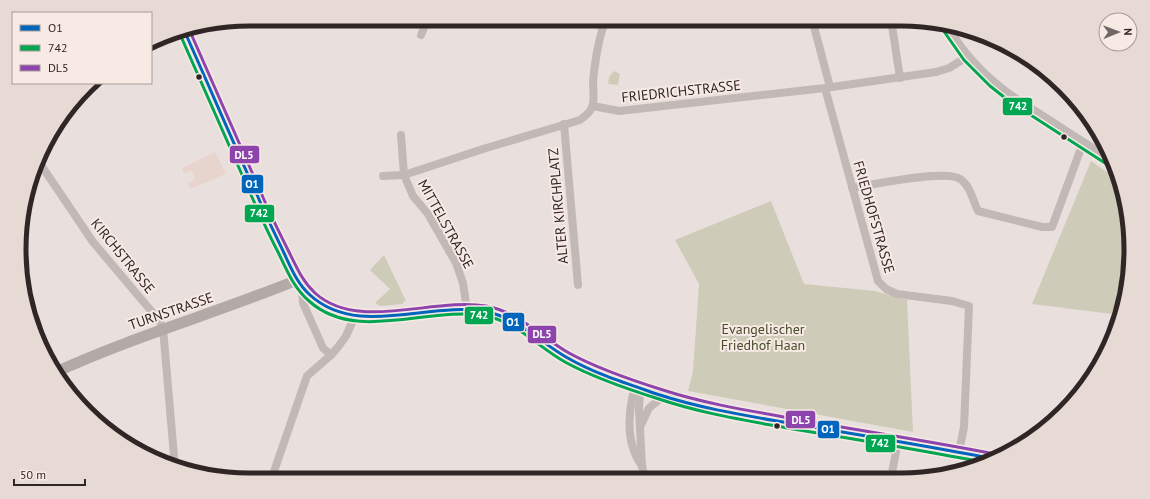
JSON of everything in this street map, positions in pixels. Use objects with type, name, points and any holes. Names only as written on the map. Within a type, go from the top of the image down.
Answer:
[{"type":"main road","points":[[186,36],[269,223],[300,284],[314,298],[328,308],[340,313],[355,316],[390,316],[467,310],[489,312],[510,319],[565,357],[581,365],[664,396],[693,404],[983,457]]},
{"type":"main road","name":"TURNSTRASSE","points":[[61,370],[94,354],[163,328],[300,284]]},
{"type":"street","points":[[421,35],[425,26]]},
{"type":"street","points":[[383,176],[404,175],[483,149],[580,120],[588,115],[593,106],[593,83],[596,59],[603,26]]},
{"type":"street","name":"FRIEDHOFSTRASSE","points":[[814,26],[827,88],[852,188],[878,281],[886,289],[897,294],[952,301],[969,306],[964,427],[959,452]]},
{"type":"street","points":[[892,26],[900,78]]},
{"type":"street","points":[[950,32],[967,57],[978,69],[1007,94],[1103,156]]},
{"type":"street","name":"FRIEDRICHSTRASSE","points":[[593,106],[620,111],[827,88],[936,72],[949,68],[967,57]]},
{"type":"street","name":"ALTER KIRCHPLATZ","points":[[564,124],[578,285]]},
{"type":"street","name":"MITTELSTRASSE","points":[[401,135],[404,175],[413,196],[428,214],[456,263],[463,283],[467,310]]},
{"type":"street","points":[[852,188],[912,178],[942,176],[958,177],[963,181],[968,189],[978,211],[1042,227],[1052,227],[1080,151],[1085,144]]},
{"type":"street","name":"KIRCHSTRASSE","points":[[42,167],[93,242],[158,319],[163,328],[174,460]]},
{"type":"street","points":[[300,284],[303,303],[323,348],[331,355]]},
{"type":"street","points":[[273,473],[307,376],[331,355],[346,336],[355,316]]},
{"type":"street","points":[[637,386],[644,473]]},
{"type":"street","points":[[637,386],[630,403],[629,421],[631,441],[635,457],[642,466]]},
{"type":"street","points":[[640,426],[649,408],[664,396]]},
{"type":"street","points":[[892,473],[898,441]]},
{"type":"green space","points":[[614,71],[620,74],[618,85],[608,84],[609,77]]},
{"type":"green space","points":[[1091,161],[1111,175],[1120,206],[1124,235],[1124,264],[1120,293],[1114,314],[1032,304]]},
{"type":"green space","name":"Evangelischer Friedhof Haan","points":[[771,201],[804,284],[875,291],[907,300],[913,432],[688,391],[693,371],[699,284],[675,240]]},
{"type":"green space","points":[[384,255],[406,301],[403,302],[403,304],[380,306],[375,303],[390,289],[370,270]]},
{"type":"shaded area","points":[[215,152],[226,174],[190,189],[188,183],[195,179],[192,171],[184,174],[182,168]]},
{"type":"transit line","name":"742","points":[[943,30],[964,60],[990,86],[1009,101],[1107,164]]},
{"type":"transit line","name":"DL5","points":[[191,34],[268,209],[297,267],[310,288],[315,293],[333,304],[352,310],[374,312],[465,304],[486,306],[498,309],[519,319],[559,347],[591,364],[627,378],[679,395],[745,410],[992,453]]},
{"type":"transit line","name":"O1","points":[[186,36],[264,211],[292,270],[305,290],[329,308],[350,315],[372,317],[396,316],[442,310],[487,312],[509,319],[556,351],[588,369],[624,383],[676,400],[743,415],[983,457]]},
{"type":"transit line","name":"742","points":[[181,37],[258,210],[288,273],[304,296],[328,314],[349,320],[371,322],[441,315],[464,314],[486,316],[497,319],[518,329],[555,356],[587,373],[623,387],[675,404],[738,419],[973,460]]}]
